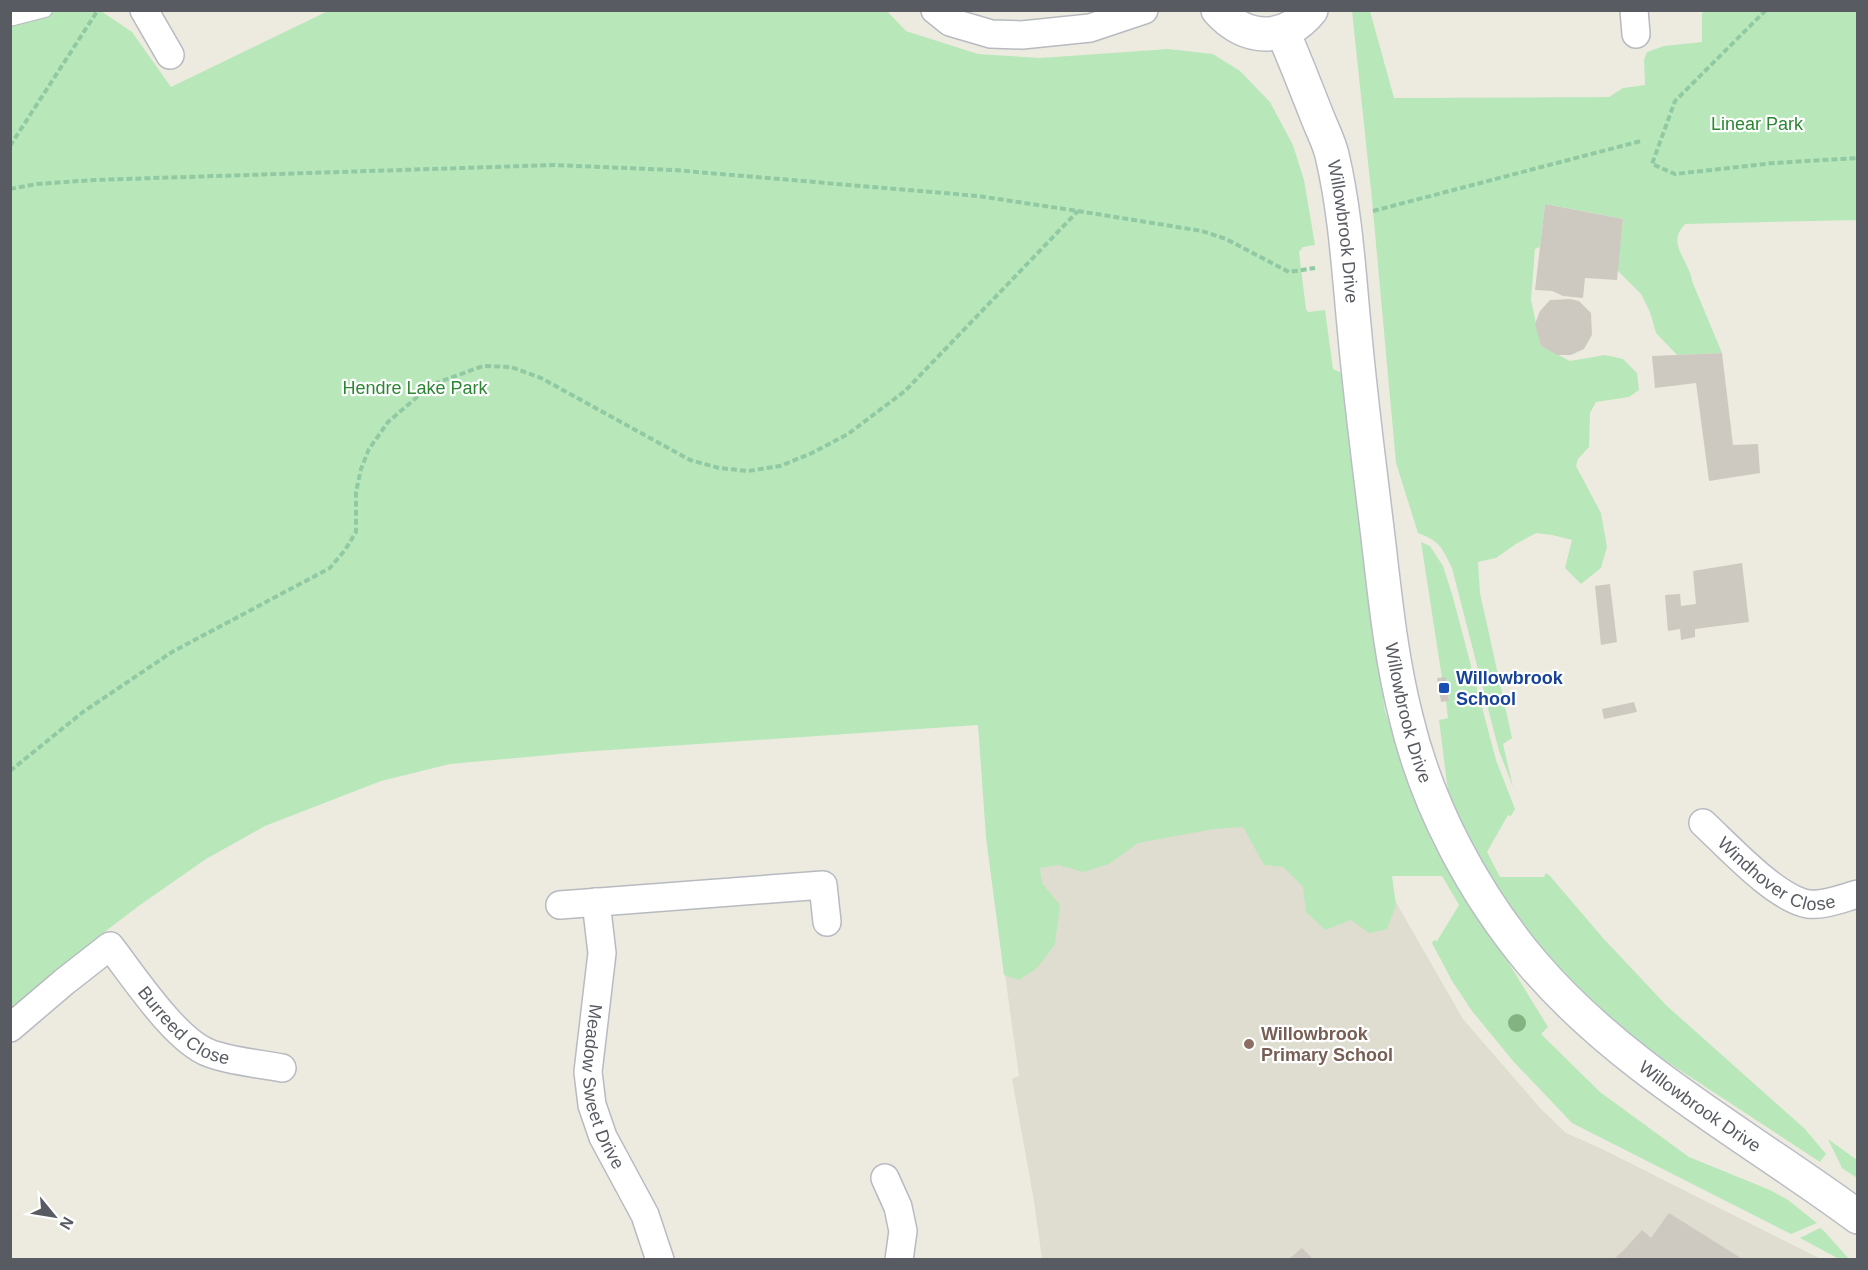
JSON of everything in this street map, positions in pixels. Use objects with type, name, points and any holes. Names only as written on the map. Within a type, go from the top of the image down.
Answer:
[{"type":"street","points":[[144,10],[170,55]]},
{"type":"street","points":[[935,10],[950,22],[991,33],[1022,35],[1090,28],[1144,10]]},
{"type":"street","points":[[1218,10],[1228,22],[1245,31],[1264,34],[1283,32],[1298,24],[1311,10]]},
{"type":"street","name":"Willowbrook Drive","points":[[1283,32],[1332,152],[1342,211],[1389,630],[1398,683],[1415,751],[1440,814],[1464,862],[1506,931],[1533,964],[1597,1029],[1636,1063],[1857,1216]]},
{"type":"street","name":"Windhover Close","points":[[1703,823],[1777,890],[1795,900],[1809,904],[1857,894]]},
{"type":"street","points":[[560,905],[824,885],[827,922]]},
{"type":"street","name":"Meadow Sweet Drive","points":[[596,902],[602,953],[588,1072],[592,1105],[603,1137],[645,1215],[660,1260]]},
{"type":"street","name":"Burreed Close","points":[[10,1028],[110,946],[174,1028],[192,1045],[211,1054],[282,1068]]},
{"type":"street","points":[[885,1178],[898,1207],[903,1232],[899,1260]]},
{"type":"lane","points":[[10,19],[45,10]]},
{"type":"path","points":[[10,146],[98,10]]},
{"type":"path","points":[[1766,10],[1675,101],[1652,164],[1675,174],[1774,163],[1857,158]]},
{"type":"path","points":[[1370,212],[1641,141]]},
{"type":"path","points":[[10,189],[37,184],[93,180],[554,165],[674,170],[978,196],[1202,231],[1226,239],[1289,272],[1323,267]]},
{"type":"path","points":[[10,771],[82,712],[172,652],[330,568],[356,532],[356,492],[361,469],[369,449],[387,422],[430,385],[483,366],[511,367],[541,378],[690,460],[719,468],[748,471],[780,466],[812,453],[848,434],[905,391],[1078,211]]},
{"type":"shaded area","name":"Willowbrook Primary School","points":[[1348,788],[1386,885],[1463,1019],[1540,1108],[1566,1133],[1821,1259],[1042,1259],[1012,1079],[1019,1076],[986,837]]},
{"type":"green space","name":"Hendre Lake Park","points":[[11,11],[101,11],[132,32],[171,87],[328,11],[887,11],[906,31],[978,54],[1040,58],[1168,49],[1213,54],[1240,71],[1270,102],[1293,145],[1304,180],[1315,245],[1303,247],[1299,252],[1306,309],[1308,312],[1325,310],[1333,369],[1340,372],[1343,381],[1368,601],[1385,711],[1426,826],[1465,899],[1505,957],[1548,1027],[1541,1034],[1600,1092],[1689,1157],[1770,1190],[1788,1200],[1817,1223],[1791,1234],[1572,1123],[1513,1061],[1472,1011],[1452,981],[1432,943],[1434,940],[1437,941],[1459,905],[1442,876],[1392,876],[1396,905],[1387,929],[1369,933],[1351,920],[1325,930],[1306,912],[1303,887],[1283,867],[1264,865],[1243,827],[1214,829],[1138,843],[1109,864],[1083,872],[1059,865],[1040,868],[1042,883],[1060,905],[1055,944],[1037,968],[1019,980],[1004,975],[986,837],[978,725],[581,752],[450,764],[381,781],[265,826],[206,859],[90,943],[11,1011]]},
{"type":"green space","name":"Linear Park","points":[[1352,11],[1370,11],[1394,98],[1609,97],[1623,88],[1645,85],[1644,60],[1647,52],[1664,46],[1702,42],[1702,13],[1706,11],[1857,11],[1857,220],[1685,224],[1679,233],[1677,241],[1680,252],[1722,353],[1677,355],[1656,333],[1650,312],[1641,294],[1617,270],[1623,219],[1545,204],[1540,247],[1535,249],[1531,300],[1541,346],[1570,361],[1605,355],[1623,359],[1637,373],[1639,390],[1629,397],[1596,402],[1590,413],[1589,447],[1578,459],[1576,466],[1601,513],[1607,547],[1601,568],[1581,584],[1565,568],[1572,540],[1536,533],[1496,558],[1478,562],[1480,593],[1512,738],[1503,744],[1513,787],[1499,751],[1452,568],[1440,546],[1418,533],[1396,463]]},
{"type":"green space","points":[[1421,542],[1430,546],[1443,566],[1496,760],[1515,809],[1511,816],[1508,815],[1487,852],[1500,877],[1544,877],[1546,873],[1550,876],[1603,938],[1667,1006],[1805,1129],[1826,1154],[1820,1162],[1666,1061],[1623,1029],[1558,969],[1508,906],[1477,856],[1448,791],[1439,720],[1448,718],[1446,702],[1449,700],[1446,678],[1442,678]]},
{"type":"green space","points":[[1828,1139],[1857,1160],[1857,1178],[1842,1168]]},
{"type":"green space","points":[[1820,1228],[1849,1259],[1839,1259],[1800,1238]]},
{"type":"building","points":[[1545,204],[1623,219],[1617,280],[1585,278],[1583,298],[1563,296],[1552,291],[1535,290]]},
{"type":"building","points":[[1550,300],[1579,301],[1591,313],[1592,335],[1584,349],[1571,355],[1557,355],[1541,346],[1535,324],[1540,311]]},
{"type":"building","points":[[1722,353],[1733,445],[1758,444],[1760,473],[1709,481],[1696,383],[1655,388],[1652,356]]},
{"type":"building","points":[[1742,563],[1749,622],[1695,629],[1695,637],[1681,640],[1680,629],[1668,631],[1665,595],[1680,594],[1681,606],[1696,604],[1693,571]]},
{"type":"building","points":[[1610,584],[1617,642],[1601,645],[1595,586]]},
{"type":"building","points":[[1446,677],[1449,701],[1441,702],[1437,678]]},
{"type":"building","points":[[1634,702],[1637,712],[1604,719],[1602,709]]},
{"type":"building","points":[[1669,1213],[1744,1260],[1613,1260],[1642,1230],[1651,1238]]},
{"type":"building","points":[[1302,1248],[1314,1260],[1288,1260]]},
{"type":"place","name":"Willowbrook School","points":[[1444,688]]},
{"type":"place","name":"Willowbrook Primary School","points":[[1249,1044]]}]
